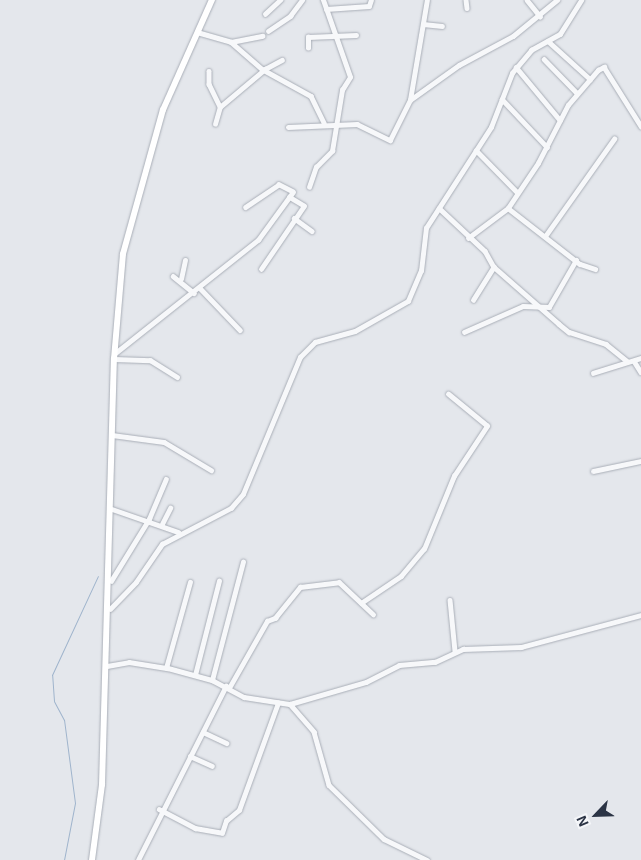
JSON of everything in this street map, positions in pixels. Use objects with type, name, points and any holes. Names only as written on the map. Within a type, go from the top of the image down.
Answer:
[{"type":"main road","points":[[92,860],[102,785],[111,580],[114,356],[123,254],[136,199],[163,110],[212,0]]},
{"type":"street","points":[[265,14],[280,0]]},
{"type":"street","points":[[268,32],[290,16],[302,0]]},
{"type":"street","points":[[309,187],[316,166],[332,151],[342,90],[350,77],[323,0]]},
{"type":"street","points":[[326,9],[368,6],[371,0]]},
{"type":"street","points":[[288,127],[324,123],[356,124],[390,140],[410,100],[427,0]]},
{"type":"street","points":[[466,0],[467,8]]},
{"type":"street","points":[[527,0],[540,16]]},
{"type":"street","points":[[410,100],[540,16],[557,0]]},
{"type":"street","points":[[110,608],[136,582],[162,544],[178,532],[219,516],[243,494],[300,357],[315,342],[355,331],[408,301],[421,271],[426,228],[476,150],[516,67],[548,41],[560,34],[581,0]]},
{"type":"street","points":[[423,24],[442,26]]},
{"type":"street","points":[[197,32],[231,42],[265,69],[311,96],[324,123]]},
{"type":"street","points":[[231,42],[262,36]]},
{"type":"street","points":[[308,48],[308,37],[356,36]]},
{"type":"street","points":[[548,41],[590,79]]},
{"type":"street","points":[[544,59],[577,93]]},
{"type":"street","points":[[215,124],[220,107],[265,69],[282,60]]},
{"type":"street","points":[[516,67],[560,120]]},
{"type":"street","points":[[468,238],[508,208],[547,147],[560,120],[577,93],[604,67],[641,126]]},
{"type":"street","points":[[209,71],[209,84],[220,107]]},
{"type":"street","points":[[502,99],[547,147]]},
{"type":"street","points":[[546,235],[614,139]]},
{"type":"street","points":[[476,150],[517,192]]},
{"type":"street","points":[[114,356],[258,240],[293,192],[278,185],[246,206]]},
{"type":"street","points":[[261,269],[304,204],[289,197]]},
{"type":"street","points":[[439,208],[494,267],[569,332],[606,344],[627,361]]},
{"type":"street","points":[[508,208],[546,235],[576,260],[595,269]]},
{"type":"street","points":[[294,218],[312,231]]},
{"type":"street","points":[[181,279],[185,260]]},
{"type":"street","points":[[544,309],[576,260]]},
{"type":"street","points":[[473,300],[494,267]]},
{"type":"street","points":[[173,276],[181,279],[194,293]]},
{"type":"street","points":[[200,288],[240,330]]},
{"type":"street","points":[[464,332],[523,306],[544,309]]},
{"type":"street","points":[[114,356],[150,360],[177,376]]},
{"type":"street","points":[[593,373],[641,358]]},
{"type":"street","points":[[634,361],[641,372]]},
{"type":"street","points":[[361,603],[401,576],[424,549],[454,476],[487,426],[448,394]]},
{"type":"street","points":[[112,434],[164,442],[211,470]]},
{"type":"street","points":[[593,471],[641,461]]},
{"type":"street","points":[[111,580],[149,519],[166,479]]},
{"type":"street","points":[[112,508],[149,519],[178,532]]},
{"type":"street","points":[[162,524],[170,508]]},
{"type":"street","points":[[212,680],[243,562]]},
{"type":"street","points":[[195,675],[219,580]]},
{"type":"street","points":[[166,668],[190,582]]},
{"type":"street","points":[[138,860],[160,809],[227,687],[267,621],[275,618],[300,587],[339,582],[373,614]]},
{"type":"street","points":[[450,600],[456,651]]},
{"type":"street","points":[[107,666],[129,662],[166,668],[212,680],[244,697],[290,704],[366,682],[399,665],[436,662],[456,651],[521,647],[641,615]]},
{"type":"street","points":[[160,809],[195,828],[222,833],[226,821],[239,810],[278,703]]},
{"type":"street","points":[[290,704],[314,732],[329,785],[384,839],[427,860]]},
{"type":"street","points":[[203,732],[227,743]]},
{"type":"street","points":[[190,756],[212,766]]},
{"type":"waterway","points":[[64,860],[75,803],[64,720],[54,701],[52,675],[98,576]]}]
